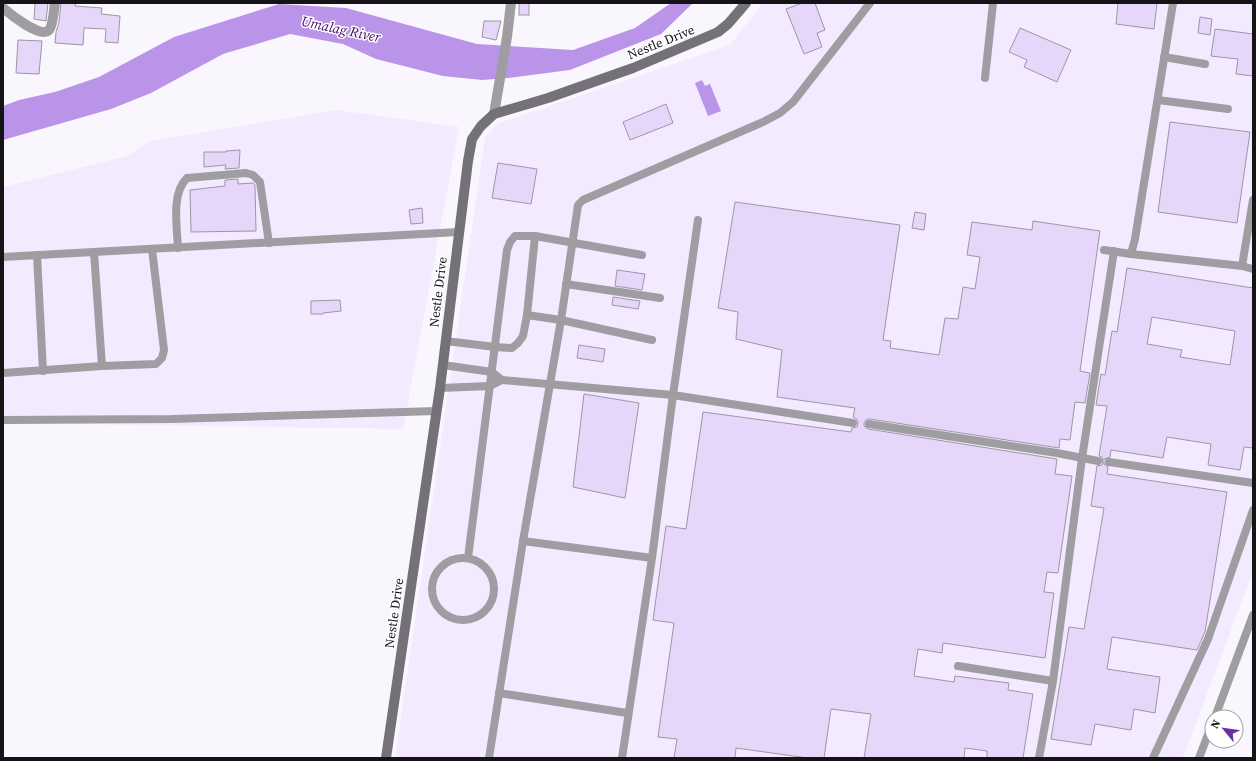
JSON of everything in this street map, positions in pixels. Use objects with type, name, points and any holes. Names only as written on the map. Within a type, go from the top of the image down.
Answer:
[{"type":"street","points":[[3,8],[10,15],[33,29],[47,32],[51,25],[55,3]]},
{"type":"street","points":[[494,114],[496,96],[508,37],[511,3]]},
{"type":"street","name":"Nestle Drive","points":[[386,758],[440,388],[458,232],[472,139],[480,126],[494,114],[540,101],[633,68],[706,38],[723,28],[746,3]]},
{"type":"lane","points":[[489,758],[523,541],[561,320],[576,210],[578,205],[583,200],[763,122],[780,113],[793,102],[870,3]]},
{"type":"lane","points":[[986,78],[993,3]]},
{"type":"lane","points":[[1131,254],[1135,239],[1174,3]]},
{"type":"lane","points":[[1164,57],[1205,64]]},
{"type":"lane","points":[[1158,100],[1228,109]]},
{"type":"lane","points":[[178,248],[177,202],[179,190],[183,182],[187,178],[246,173],[253,175],[260,182],[268,243]]},
{"type":"lane","points":[[1242,266],[1253,200]]},
{"type":"lane","points":[[622,758],[627,713],[652,558],[673,394],[698,220]]},
{"type":"lane","points":[[3,257],[458,232]]},
{"type":"lane","points":[[468,558],[507,250],[510,242],[514,236],[535,236],[642,255]]},
{"type":"lane","points":[[446,341],[512,348],[518,343],[523,336],[527,315],[535,236]]},
{"type":"lane","points":[[3,373],[156,364],[162,358],[164,350],[152,249]]},
{"type":"lane","points":[[1104,250],[1242,266],[1253,269]]},
{"type":"lane","points":[[1040,758],[1053,681],[1082,458],[1114,251]]},
{"type":"lane","points":[[94,252],[102,366]]},
{"type":"lane","points":[[37,255],[43,371]]},
{"type":"lane","points":[[566,284],[660,298]]},
{"type":"lane","points":[[527,315],[561,320],[652,340]]},
{"type":"lane","points":[[443,365],[492,372],[502,380]]},
{"type":"lane","points":[[440,388],[490,386],[502,380],[673,394],[853,422]]},
{"type":"lane","points":[[3,420],[172,419],[436,411]]},
{"type":"lane","points":[[869,424],[1057,453],[1098,461]]},
{"type":"lane","points":[[1109,462],[1253,483]]},
{"type":"lane","points":[[1153,758],[1208,639],[1253,510]]},
{"type":"lane","points":[[523,541],[652,558]]},
{"type":"lane","points":[[468,558],[481,564],[491,575],[494,590],[490,604],[480,615],[466,620],[451,618],[439,610],[432,596],[433,581],[440,568],[453,560],[468,558]]},
{"type":"lane","points":[[1218,709],[1253,615]]},
{"type":"lane","points":[[958,666],[1053,681]]},
{"type":"lane","points":[[499,693],[627,713]]},
{"type":"lane","points":[[1199,758],[1204,745]]},
{"type":"shaded area","points":[[763,3],[1253,3],[1253,571],[1183,758],[395,758],[485,138],[497,124],[730,45]]},
{"type":"shaded area","points":[[337,110],[459,127],[403,429],[3,423],[3,187],[127,156],[150,141]]},
{"type":"water","name":"Umalag River","points":[[671,3],[693,3],[661,34],[570,70],[508,78],[482,80],[443,76],[376,59],[343,44],[290,34],[223,54],[151,93],[111,109],[3,140],[3,106],[19,100],[55,92],[99,77],[174,37],[279,4],[346,8],[477,44],[573,50],[635,28]]},
{"type":"water","points":[[702,80],[705,86],[710,84],[721,111],[708,116],[695,83]]},
{"type":"building","points":[[35,3],[48,3],[46,21],[34,19]]},
{"type":"building","points":[[61,3],[76,3],[75,6],[102,8],[101,14],[120,16],[118,43],[105,42],[106,29],[84,28],[83,45],[55,43]]},
{"type":"building","points":[[519,3],[529,3],[529,15],[519,15]]},
{"type":"building","points":[[802,3],[815,3],[825,30],[817,33],[822,47],[804,54],[786,9]]},
{"type":"building","points":[[1118,3],[1157,3],[1154,29],[1116,24]]},
{"type":"building","points":[[1200,17],[1212,19],[1210,35],[1198,33]]},
{"type":"building","points":[[484,21],[501,21],[496,40],[482,37]]},
{"type":"building","points":[[1020,28],[1071,50],[1057,82],[1024,67],[1027,60],[1009,52]]},
{"type":"building","points":[[1215,29],[1253,34],[1253,76],[1236,74],[1238,59],[1211,56]]},
{"type":"building","points":[[18,40],[42,41],[39,74],[16,73]]},
{"type":"building","points":[[666,104],[673,123],[630,140],[623,122]]},
{"type":"building","points":[[1170,122],[1250,132],[1237,223],[1158,212]]},
{"type":"building","points":[[240,150],[239,168],[225,169],[226,165],[204,167],[204,152],[226,152]]},
{"type":"building","points":[[498,163],[537,169],[531,204],[492,198]]},
{"type":"building","points":[[238,179],[238,184],[253,183],[255,185],[256,231],[191,232],[190,190],[225,186],[225,180]]},
{"type":"building","points":[[735,202],[900,225],[883,340],[891,341],[890,348],[939,355],[945,318],[958,319],[963,287],[975,289],[980,257],[967,255],[972,222],[1032,230],[1033,221],[1100,231],[1080,371],[1090,373],[1085,403],[1075,402],[1070,440],[1060,439],[1059,448],[870,419],[867,419],[864,423],[864,426],[868,429],[1057,459],[1055,474],[1072,476],[1058,573],[1047,572],[1044,592],[1054,593],[1045,658],[943,643],[942,653],[918,649],[914,676],[954,682],[955,676],[1009,683],[1008,690],[1033,694],[1023,758],[987,758],[987,751],[965,748],[964,758],[864,758],[871,714],[831,709],[824,758],[808,758],[736,748],[735,758],[674,758],[677,739],[658,737],[674,623],[653,620],[666,526],[686,529],[703,412],[851,432],[852,428],[857,427],[858,423],[857,419],[853,417],[855,408],[777,397],[782,350],[736,339],[738,312],[718,308]]},
{"type":"building","points":[[422,208],[423,223],[411,224],[409,210]]},
{"type":"building","points":[[915,212],[926,214],[924,230],[912,228]]},
{"type":"building","points":[[1127,268],[1253,288],[1253,448],[1244,447],[1240,470],[1208,465],[1211,444],[1167,437],[1163,458],[1111,450],[1110,457],[1104,459],[1104,464],[1108,467],[1107,474],[1227,492],[1205,632],[1197,650],[1112,637],[1107,669],[1160,677],[1155,713],[1134,709],[1131,730],[1095,724],[1091,745],[1051,739],[1069,627],[1084,629],[1104,508],[1091,506],[1097,466],[1102,465],[1103,462],[1102,457],[1099,456],[1107,406],[1096,405],[1101,374],[1105,375],[1112,331],[1117,332]],"holes":[[[1152,317],[1235,331],[1230,365],[1180,357],[1182,350],[1147,344]]]},
{"type":"building","points":[[617,270],[645,274],[642,290],[615,286]]},
{"type":"building","points":[[613,297],[640,301],[638,309],[612,305]]},
{"type":"building","points":[[340,300],[341,311],[311,314],[311,301]]},
{"type":"building","points":[[579,345],[605,349],[603,362],[577,358]]},
{"type":"building","points":[[584,394],[639,403],[625,498],[573,487]]}]
